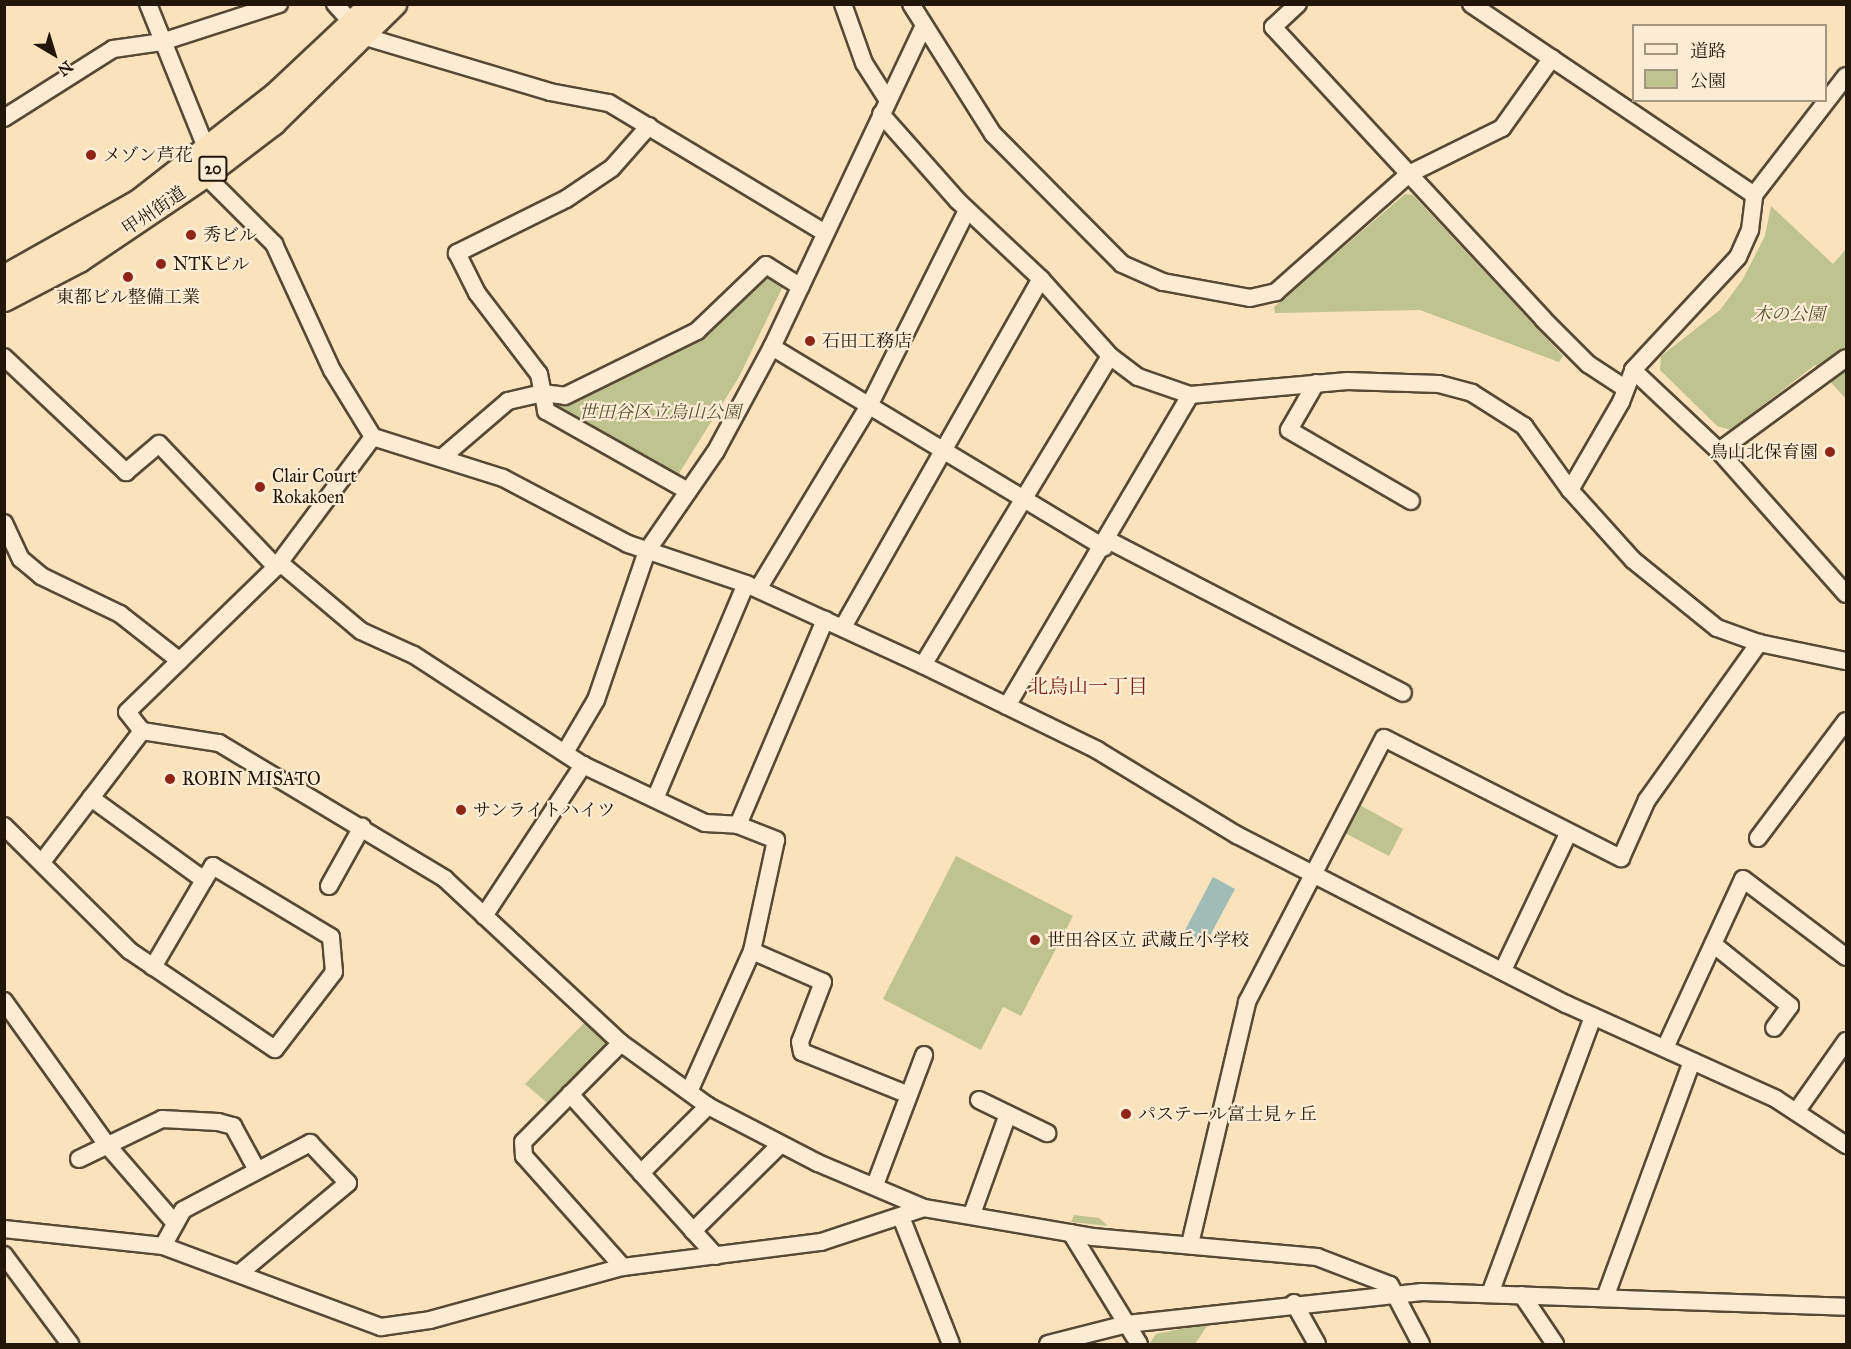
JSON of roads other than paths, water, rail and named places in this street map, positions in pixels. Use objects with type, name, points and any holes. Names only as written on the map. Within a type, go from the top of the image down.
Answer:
[{"type":"highway","name":"甲州街道","points":[[4,299],[80,260],[205,175],[273,123],[360,31],[373,4]]},
{"type":"highway","name":"甲州街道","points":[[4,278],[140,202],[394,4]]},
{"type":"street","points":[[148,4],[207,150]]},
{"type":"street","points":[[4,118],[113,49],[162,42],[279,4]]},
{"type":"street","points":[[334,4],[360,31],[550,92],[609,103],[825,233]]},
{"type":"street","points":[[843,4],[864,63],[884,107],[967,210],[1041,279],[1110,356],[1159,389],[1190,395],[1316,383],[1439,384],[1472,393],[1524,426],[1570,490],[1660,586],[1717,627],[1759,643],[1846,661]]},
{"type":"street","points":[[911,4],[923,28],[993,134],[1122,264],[1163,282],[1250,297],[1276,292],[1409,174],[1502,128],[1552,58]]},
{"type":"street","points":[[1298,4],[1274,27],[1541,317],[1588,364],[1623,387]]},
{"type":"street","points":[[1471,4],[1754,195]]},
{"type":"street","points":[[567,749],[596,700],[647,551],[688,491],[772,347],[923,28]]},
{"type":"street","points":[[1827,101],[1846,76]]},
{"type":"street","points":[[1570,490],[1621,402],[1623,387],[1633,370],[1738,257],[1750,230],[1754,195],[1826,102]]},
{"type":"street","points":[[649,126],[612,168],[566,198],[457,253],[477,293],[540,374],[546,411],[688,491]]},
{"type":"street","points":[[205,175],[274,244],[332,370],[373,437],[445,455],[503,478],[647,551],[752,586],[923,665],[1097,750],[1310,873],[1593,1016],[1665,1048],[1796,1112],[1846,1145]]},
{"type":"street","points":[[655,799],[752,586],[870,404],[967,210]]},
{"type":"street","points":[[445,455],[508,401],[542,393],[565,396],[698,331],[766,265],[801,287]]},
{"type":"street","points":[[843,627],[947,451],[1041,279]]},
{"type":"street","points":[[772,347],[1025,498],[1106,543],[1403,693]]},
{"type":"street","points":[[923,665],[1110,356]]},
{"type":"street","points":[[4,357],[126,472],[159,444],[278,565],[361,631],[414,655],[521,726],[567,749],[583,765],[705,823],[738,825],[776,840],[752,951],[689,1092]]},
{"type":"street","points":[[1719,451],[1846,358]]},
{"type":"street","points":[[1633,370],[1719,451],[1846,594]]},
{"type":"street","points":[[1316,383],[1289,430],[1411,501]]},
{"type":"street","points":[[1007,706],[1106,543],[1190,395]]},
{"type":"street","points":[[373,437],[278,565],[127,712],[142,731],[219,743],[362,826],[445,879],[621,1043],[708,1106],[780,1145],[924,1208],[972,1214],[1071,1233],[1317,1257],[1390,1284],[1397,1293],[1421,1344]]},
{"type":"street","points":[[4,523],[21,559],[41,576],[120,614],[180,661]]},
{"type":"street","points":[[738,825],[825,620]]},
{"type":"street","points":[[1190,1244],[1247,1002],[1310,873],[1384,738],[1568,834],[1621,858],[1647,800],[1759,643]]},
{"type":"street","points":[[1758,838],[1846,721]]},
{"type":"street","points":[[42,862],[142,731]]},
{"type":"street","points":[[484,916],[583,765]]},
{"type":"street","points":[[91,798],[204,880]]},
{"type":"street","points":[[4,826],[130,951],[153,967],[276,1049],[334,972],[332,937],[213,866],[153,967]]},
{"type":"street","points":[[329,886],[362,826]]},
{"type":"street","points":[[1503,970],[1568,834]]},
{"type":"street","points":[[1665,1048],[1743,879],[1846,957]]},
{"type":"street","points":[[1713,944],[1790,1006],[1774,1028]]},
{"type":"street","points":[[752,951],[823,982],[800,1042],[802,1052],[909,1095]]},
{"type":"street","points":[[4,1000],[108,1146],[173,1221]]},
{"type":"street","points":[[1491,1291],[1593,1016]]},
{"type":"street","points":[[1796,1112],[1846,1041]]},
{"type":"street","points":[[621,1043],[523,1142],[524,1156],[623,1267]]},
{"type":"street","points":[[875,1185],[924,1055]]},
{"type":"street","points":[[1606,1295],[1692,1061]]},
{"type":"street","points":[[570,1094],[716,1256]]},
{"type":"street","points":[[979,1100],[1047,1133]]},
{"type":"street","points":[[641,1173],[708,1106]]},
{"type":"street","points":[[972,1214],[1008,1114]]},
{"type":"street","points":[[78,1159],[162,1119],[218,1122],[233,1126],[257,1170]]},
{"type":"street","points":[[163,1246],[173,1221],[257,1170],[310,1143],[348,1183],[241,1272]]},
{"type":"street","points":[[693,1230],[780,1145]]},
{"type":"street","points":[[4,1229],[163,1246],[241,1272],[381,1327],[430,1320],[623,1267],[820,1242],[924,1208]]},
{"type":"street","points":[[901,1217],[951,1344]]},
{"type":"street","points":[[1071,1233],[1139,1344]]},
{"type":"street","points":[[4,1255],[70,1344]]},
{"type":"street","points":[[1048,1344],[1126,1324],[1397,1293],[1491,1291],[1522,1295],[1606,1295],[1846,1307]]},
{"type":"street","points":[[1522,1295],[1555,1344]]},
{"type":"street","points":[[1294,1303],[1317,1344]]},
{"type":"water","points":[[1213,877],[1235,889],[1205,945],[1183,934]]},
{"type":"place","name":"メゾン芦花","points":[[91,155]]},
{"type":"place","name":"秀ビル","points":[[191,235]]},
{"type":"place","name":"NTKビル","points":[[161,264]]},
{"type":"place","name":"東都ビル整備工業","points":[[128,277]]},
{"type":"place","name":"石田工務店","points":[[810,341]]},
{"type":"place","name":"鳥山北保育園","points":[[1830,452]]},
{"type":"place","name":"Clair Court Rokakoen","points":[[260,487]]},
{"type":"place","name":"ROBIN MISATO","points":[[170,779]]},
{"type":"place","name":"サンライトハイツ","points":[[461,810]]},
{"type":"place","name":"世田谷区立 武蔵丘小学校","points":[[1035,940]]},
{"type":"place","name":"パステール富士見ヶ丘","points":[[1126,1114]]},
{"type":"district","name":"北烏山一丁目","points":[[1088,686]]},
{"type":"park label","name":"木の公園","points":[[1789,314]]},
{"type":"park label","name":"世田谷区立烏山公園","points":[[660,412]]}]
